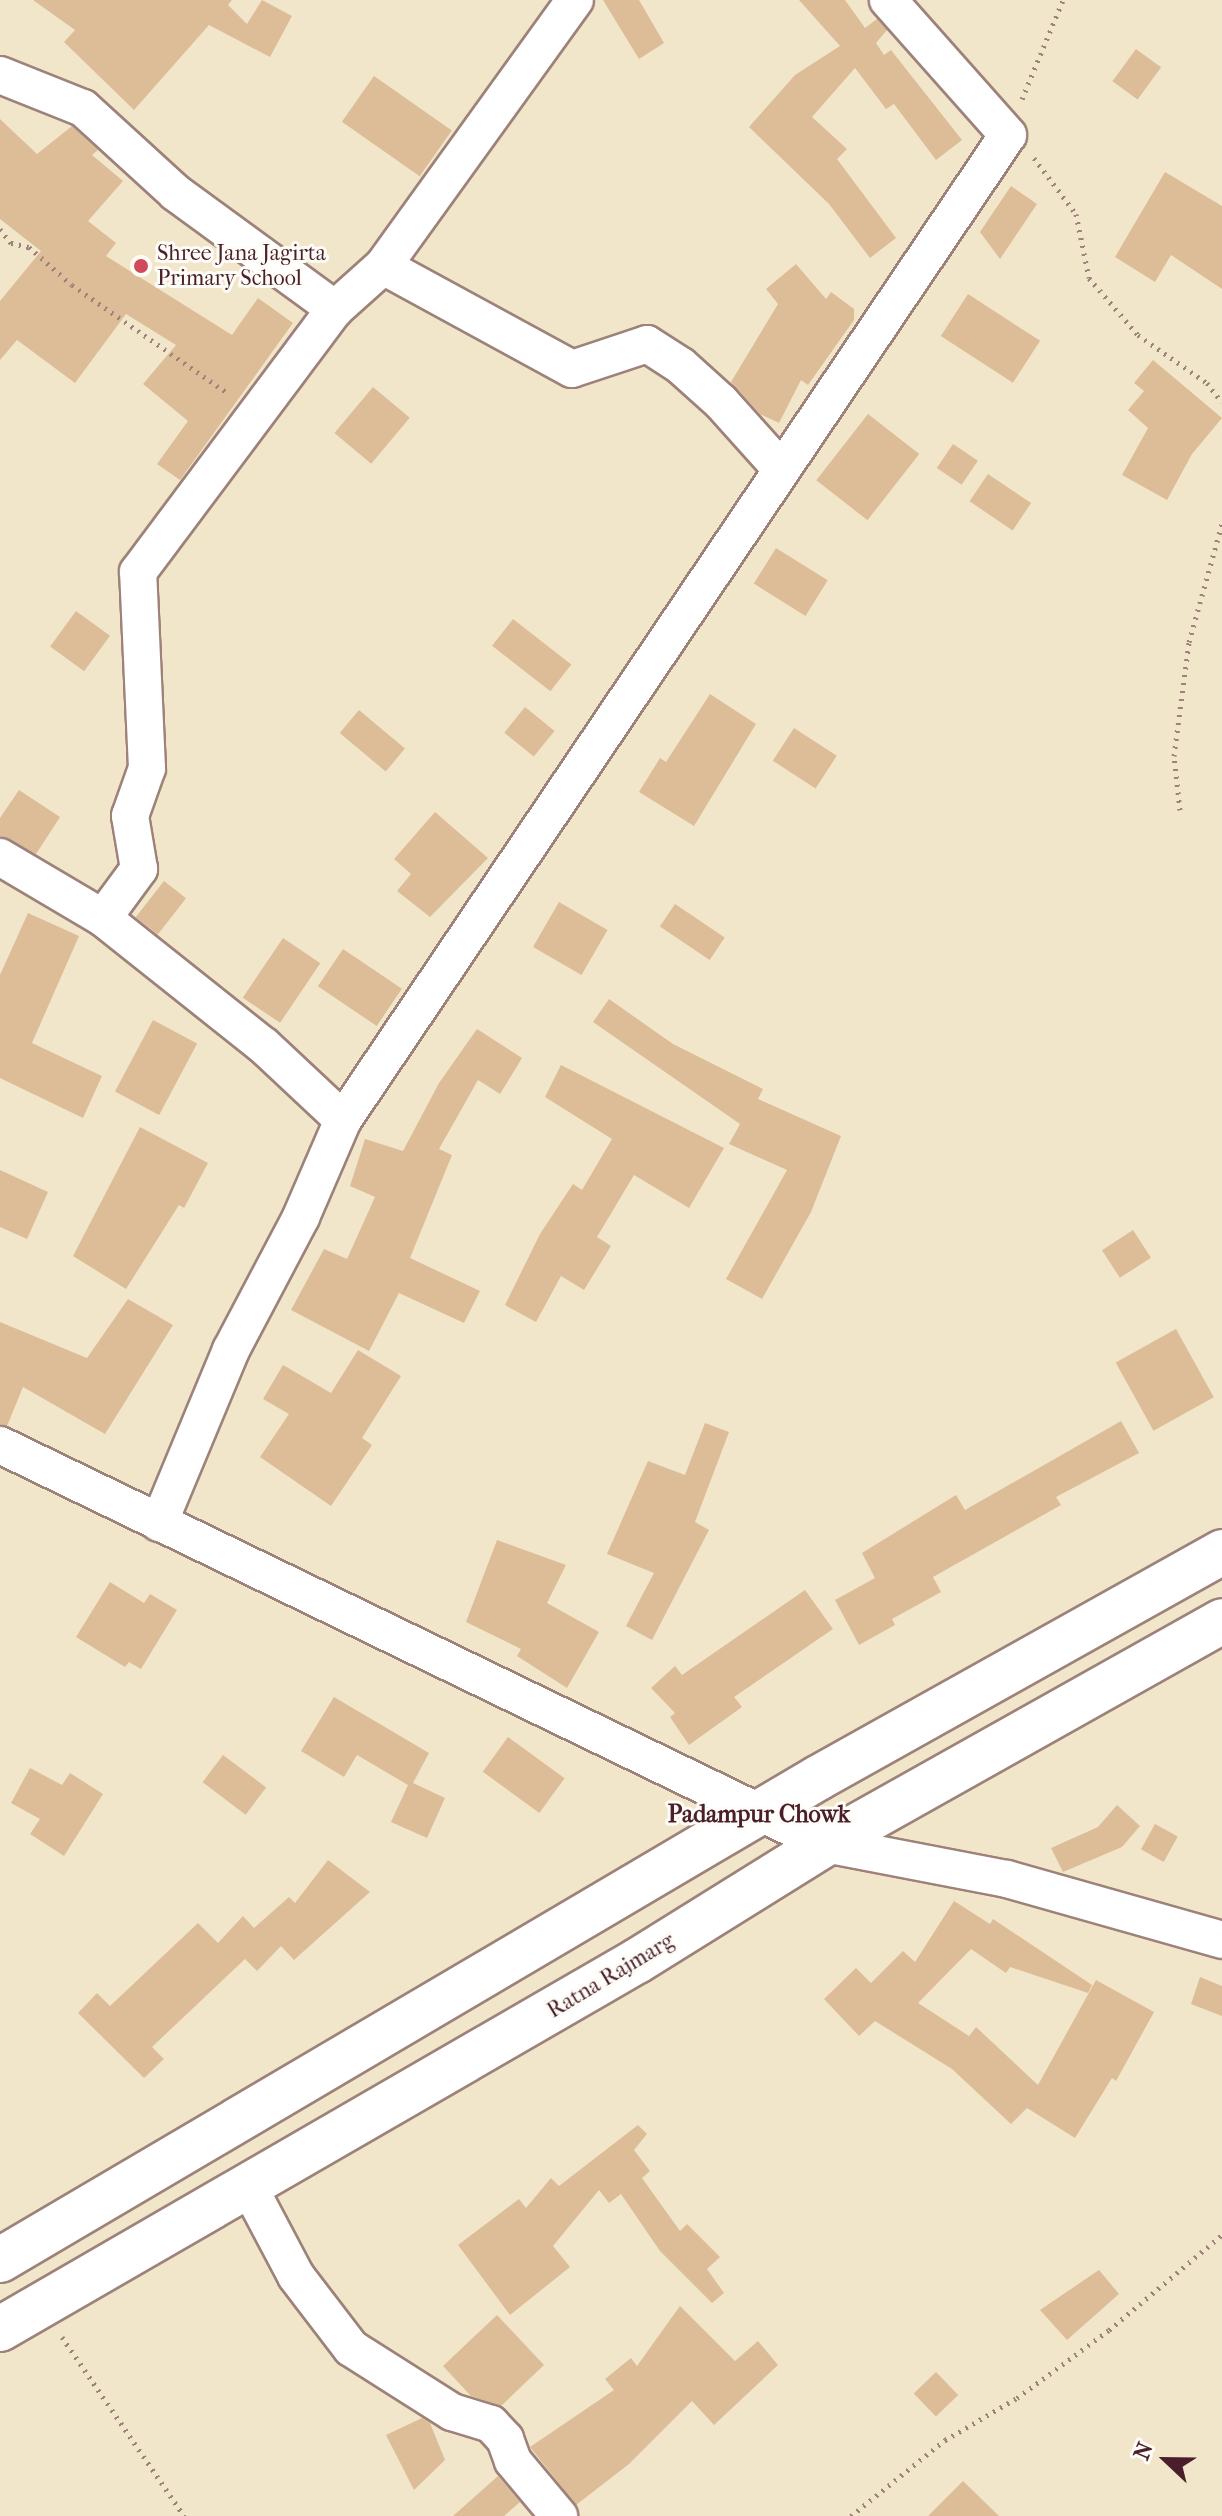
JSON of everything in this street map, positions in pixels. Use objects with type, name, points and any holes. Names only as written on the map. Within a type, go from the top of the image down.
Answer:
[{"type":"main road","points":[[0,2260],[759,1815],[1222,1552]]},
{"type":"main road","name":"Ratna Rajmarg","points":[[0,2329],[250,2189],[624,1969],[825,1844],[1222,1621]]},
{"type":"street","points":[[103,918],[139,869],[130,816],[147,768],[138,572],[261,412],[335,309],[383,266],[575,0]]},
{"type":"street","points":[[159,1523],[231,1350],[301,1217],[343,1120],[1008,135],[888,0]]},
{"type":"street","points":[[0,75],[83,108],[176,193],[335,309]]},
{"type":"street","points":[[383,266],[572,369],[647,344],[721,402],[782,470]]},
{"type":"street","points":[[0,857],[103,918],[264,1046],[343,1120]]},
{"type":"street","points":[[0,1445],[759,1815],[825,1844],[1007,1879],[1222,1940]]},
{"type":"street","points":[[250,2189],[296,2276],[351,2348],[452,2412],[491,2424],[505,2439],[513,2461],[559,2516]]},
{"type":"path","points":[[1063,0],[1008,135],[1046,167],[1076,214],[1089,278],[1138,335],[1207,383],[1222,402]]},
{"type":"path","points":[[0,229],[11,243],[29,247],[72,285],[261,412]]},
{"type":"path","points":[[1180,810],[1174,756],[1189,642],[1222,524]]},
{"type":"path","points":[[851,2516],[945,2440],[1017,2398],[1109,2330],[1222,2235]]},
{"type":"path","points":[[41,2307],[184,2516]]},
{"type":"building","points":[[33,0],[232,0],[228,5],[247,24],[262,0],[292,16],[270,57],[209,25],[134,110],[64,42],[75,30]]},
{"type":"building","points":[[603,0],[639,0],[664,43],[639,59]]},
{"type":"building","points":[[799,0],[845,0],[865,28],[877,19],[887,30],[876,43],[884,55],[891,50],[962,140],[936,160],[894,104],[886,109],[855,68],[812,117],[847,149],[837,159],[896,238],[870,258],[829,204],[749,127],[795,75],[840,46]]},
{"type":"building","points":[[1136,49],[1161,67],[1138,100],[1112,81]]},
{"type":"building","points":[[374,76],[452,130],[420,176],[342,122]]},
{"type":"building","points":[[0,119],[37,154],[72,126],[98,150],[92,155],[123,181],[88,221],[116,243],[106,256],[232,335],[258,298],[293,323],[180,480],[157,464],[188,421],[143,384],[176,345],[126,314],[75,383],[17,340],[0,360],[0,301],[41,251],[0,219]]},
{"type":"building","points":[[1165,172],[1222,206],[1222,289],[1171,255],[1155,282],[1115,257]]},
{"type":"building","points":[[1011,186],[1037,204],[1000,259],[980,232]]},
{"type":"building","points":[[796,264],[826,299],[831,292],[854,309],[854,320],[808,385],[801,380],[779,423],[760,414],[731,382],[778,304],[766,289]]},
{"type":"building","points":[[968,294],[1040,341],[1013,383],[941,336]]},
{"type":"building","points":[[1153,360],[1222,418],[1192,454],[1167,500],[1122,475],[1148,428],[1128,410],[1144,391],[1134,383]]},
{"type":"building","points":[[373,387],[410,418],[371,464],[334,433]]},
{"type":"building","points":[[868,414],[919,454],[868,520],[816,480]]},
{"type":"building","points":[[953,444],[978,461],[962,485],[937,468]]},
{"type":"building","points":[[988,474],[1031,503],[1013,530],[970,501]]},
{"type":"building","points":[[776,548],[828,580],[805,616],[754,584]]},
{"type":"building","points":[[76,611],[110,636],[84,671],[50,647]]},
{"type":"building","points":[[513,619],[571,665],[550,691],[492,646]]},
{"type":"building","points":[[710,694],[756,724],[694,826],[639,792],[660,758],[666,762]]},
{"type":"building","points":[[525,707],[555,731],[534,757],[504,733]]},
{"type":"building","points":[[359,710],[405,749],[386,772],[340,733]]},
{"type":"building","points":[[794,728],[837,756],[816,788],[773,761]]},
{"type":"building","points":[[19,790],[60,817],[36,854],[0,836],[0,818]]},
{"type":"building","points":[[435,812],[488,858],[430,917],[397,891],[411,874],[394,859]]},
{"type":"building","points":[[164,881],[186,898],[158,934],[136,917]]},
{"type":"building","points":[[559,902],[607,930],[581,975],[533,947]]},
{"type":"building","points":[[675,904],[725,938],[710,960],[660,926]]},
{"type":"building","points":[[28,913],[79,936],[32,1043],[102,1076],[83,1118],[0,1078],[0,975]]},
{"type":"building","points":[[283,938],[320,963],[280,1023],[243,998]]},
{"type":"building","points":[[343,949],[402,989],[377,1026],[318,986]]},
{"type":"building","points":[[609,999],[673,1044],[763,1089],[758,1099],[841,1136],[811,1212],[762,1299],[726,1279],[787,1170],[729,1144],[740,1124],[593,1022]]},
{"type":"building","points":[[153,1020],[197,1043],[159,1115],[115,1092]]},
{"type":"building","points":[[477,1029],[522,1058],[500,1094],[478,1080],[439,1149],[452,1155],[410,1258],[480,1291],[464,1323],[399,1293],[369,1351],[291,1310],[324,1249],[347,1259],[375,1197],[350,1186],[365,1139],[403,1151],[439,1083]]},
{"type":"building","points":[[561,1065],[724,1148],[689,1208],[634,1175],[597,1237],[611,1246],[584,1290],[561,1276],[536,1322],[505,1305],[540,1234],[573,1184],[582,1190],[612,1139],[545,1097]]},
{"type":"building","points":[[140,1127],[208,1163],[184,1208],[179,1205],[126,1289],[73,1256]]},
{"type":"building","points":[[0,1170],[48,1192],[27,1239],[0,1227]]},
{"type":"building","points":[[1133,1230],[1151,1258],[1120,1278],[1102,1250]]},
{"type":"building","points":[[128,1299],[173,1325],[105,1434],[23,1387],[7,1426],[0,1424],[0,1322],[87,1358]]},
{"type":"building","points":[[1176,1329],[1214,1397],[1153,1431],[1116,1362]]},
{"type":"building","points":[[358,1350],[401,1376],[362,1438],[372,1445],[331,1506],[260,1457],[289,1414],[263,1399],[283,1365],[331,1393]]},
{"type":"building","points":[[1121,1421],[1139,1453],[1056,1497],[1061,1505],[933,1577],[941,1592],[892,1619],[895,1625],[859,1645],[835,1600],[875,1578],[862,1553],[956,1495],[965,1510]]},
{"type":"building","points":[[705,1423],[729,1432],[695,1522],[709,1530],[652,1640],[626,1626],[654,1573],[607,1554],[648,1461],[685,1475]]},
{"type":"building","points":[[497,1540],[566,1565],[547,1603],[599,1632],[567,1688],[517,1656],[521,1649],[466,1622]]},
{"type":"building","points":[[110,1582],[144,1603],[150,1594],[177,1610],[141,1669],[129,1662],[125,1667],[76,1637]]},
{"type":"building","points":[[805,1590],[833,1629],[734,1697],[742,1707],[689,1745],[670,1717],[675,1713],[651,1688],[675,1666],[682,1675]]},
{"type":"building","points":[[334,1697],[429,1753],[413,1783],[445,1798],[427,1838],[391,1822],[408,1785],[357,1755],[344,1777],[301,1751]]},
{"type":"building","points":[[508,1737],[565,1778],[539,1813],[483,1772]]},
{"type":"building","points":[[223,1755],[266,1787],[246,1815],[203,1782]]},
{"type":"building","points":[[30,1768],[62,1785],[70,1773],[103,1794],[64,1856],[30,1834],[40,1819],[11,1803]]},
{"type":"building","points":[[1117,1805],[1140,1826],[1122,1847],[1063,1872],[1051,1848],[1098,1827]]},
{"type":"building","points":[[1155,1824],[1178,1837],[1164,1862],[1141,1849]]},
{"type":"building","points":[[328,1860],[370,1892],[294,1960],[281,1946],[257,1971],[245,1959],[152,2047],[164,2059],[144,2078],[78,2013],[97,1993],[110,2006],[198,1923],[218,1943],[243,1916],[254,1928],[289,1897],[295,1903]]},
{"type":"building","points":[[954,1901],[990,1924],[993,1919],[1092,1985],[1088,1993],[1010,1967],[1006,1973],[971,1949],[918,2003],[969,2036],[976,2027],[1038,2085],[1096,1980],[1154,2012],[1116,2081],[1112,2078],[1075,2138],[1027,2108],[1011,2124],[952,2069],[875,2021],[859,2036],[824,1999],[856,1968],[871,1983],[903,1951],[915,1962]]},
{"type":"building","points":[[1200,1977],[1222,1986],[1222,2016],[1191,2004]]},
{"type":"building","points":[[638,2125],[647,2134],[634,2150],[650,2171],[642,2178],[680,2231],[687,2224],[720,2257],[707,2269],[724,2293],[712,2303],[660,2251],[621,2194],[609,2203],[599,2190],[553,2246],[570,2267],[510,2315],[458,2245],[519,2199],[526,2208],[551,2178],[559,2186]]},
{"type":"building","points":[[1099,2270],[1119,2294],[1067,2340],[1040,2310]]},
{"type":"building","points":[[680,2306],[735,2361],[758,2341],[778,2365],[714,2425],[692,2401],[629,2464],[576,2505],[530,2447],[614,2390],[605,2379],[631,2358],[637,2366]]},
{"type":"building","points":[[497,2315],[544,2365],[501,2406],[471,2396],[443,2366]]},
{"type":"building","points":[[936,2372],[958,2395],[936,2417],[914,2394]]},
{"type":"building","points":[[422,2418],[430,2423],[445,2460],[414,2490],[386,2435]]},
{"type":"building","points":[[498,2476],[520,2502],[504,2516],[453,2516]]},
{"type":"building","points":[[963,2481],[999,2516],[928,2516]]},
{"type":"place","name":"Shree Jana Jagirta Primary School","points":[[141,266]]},
{"type":"district","name":"Padampur Chowk","points":[[759,1815]]}]
